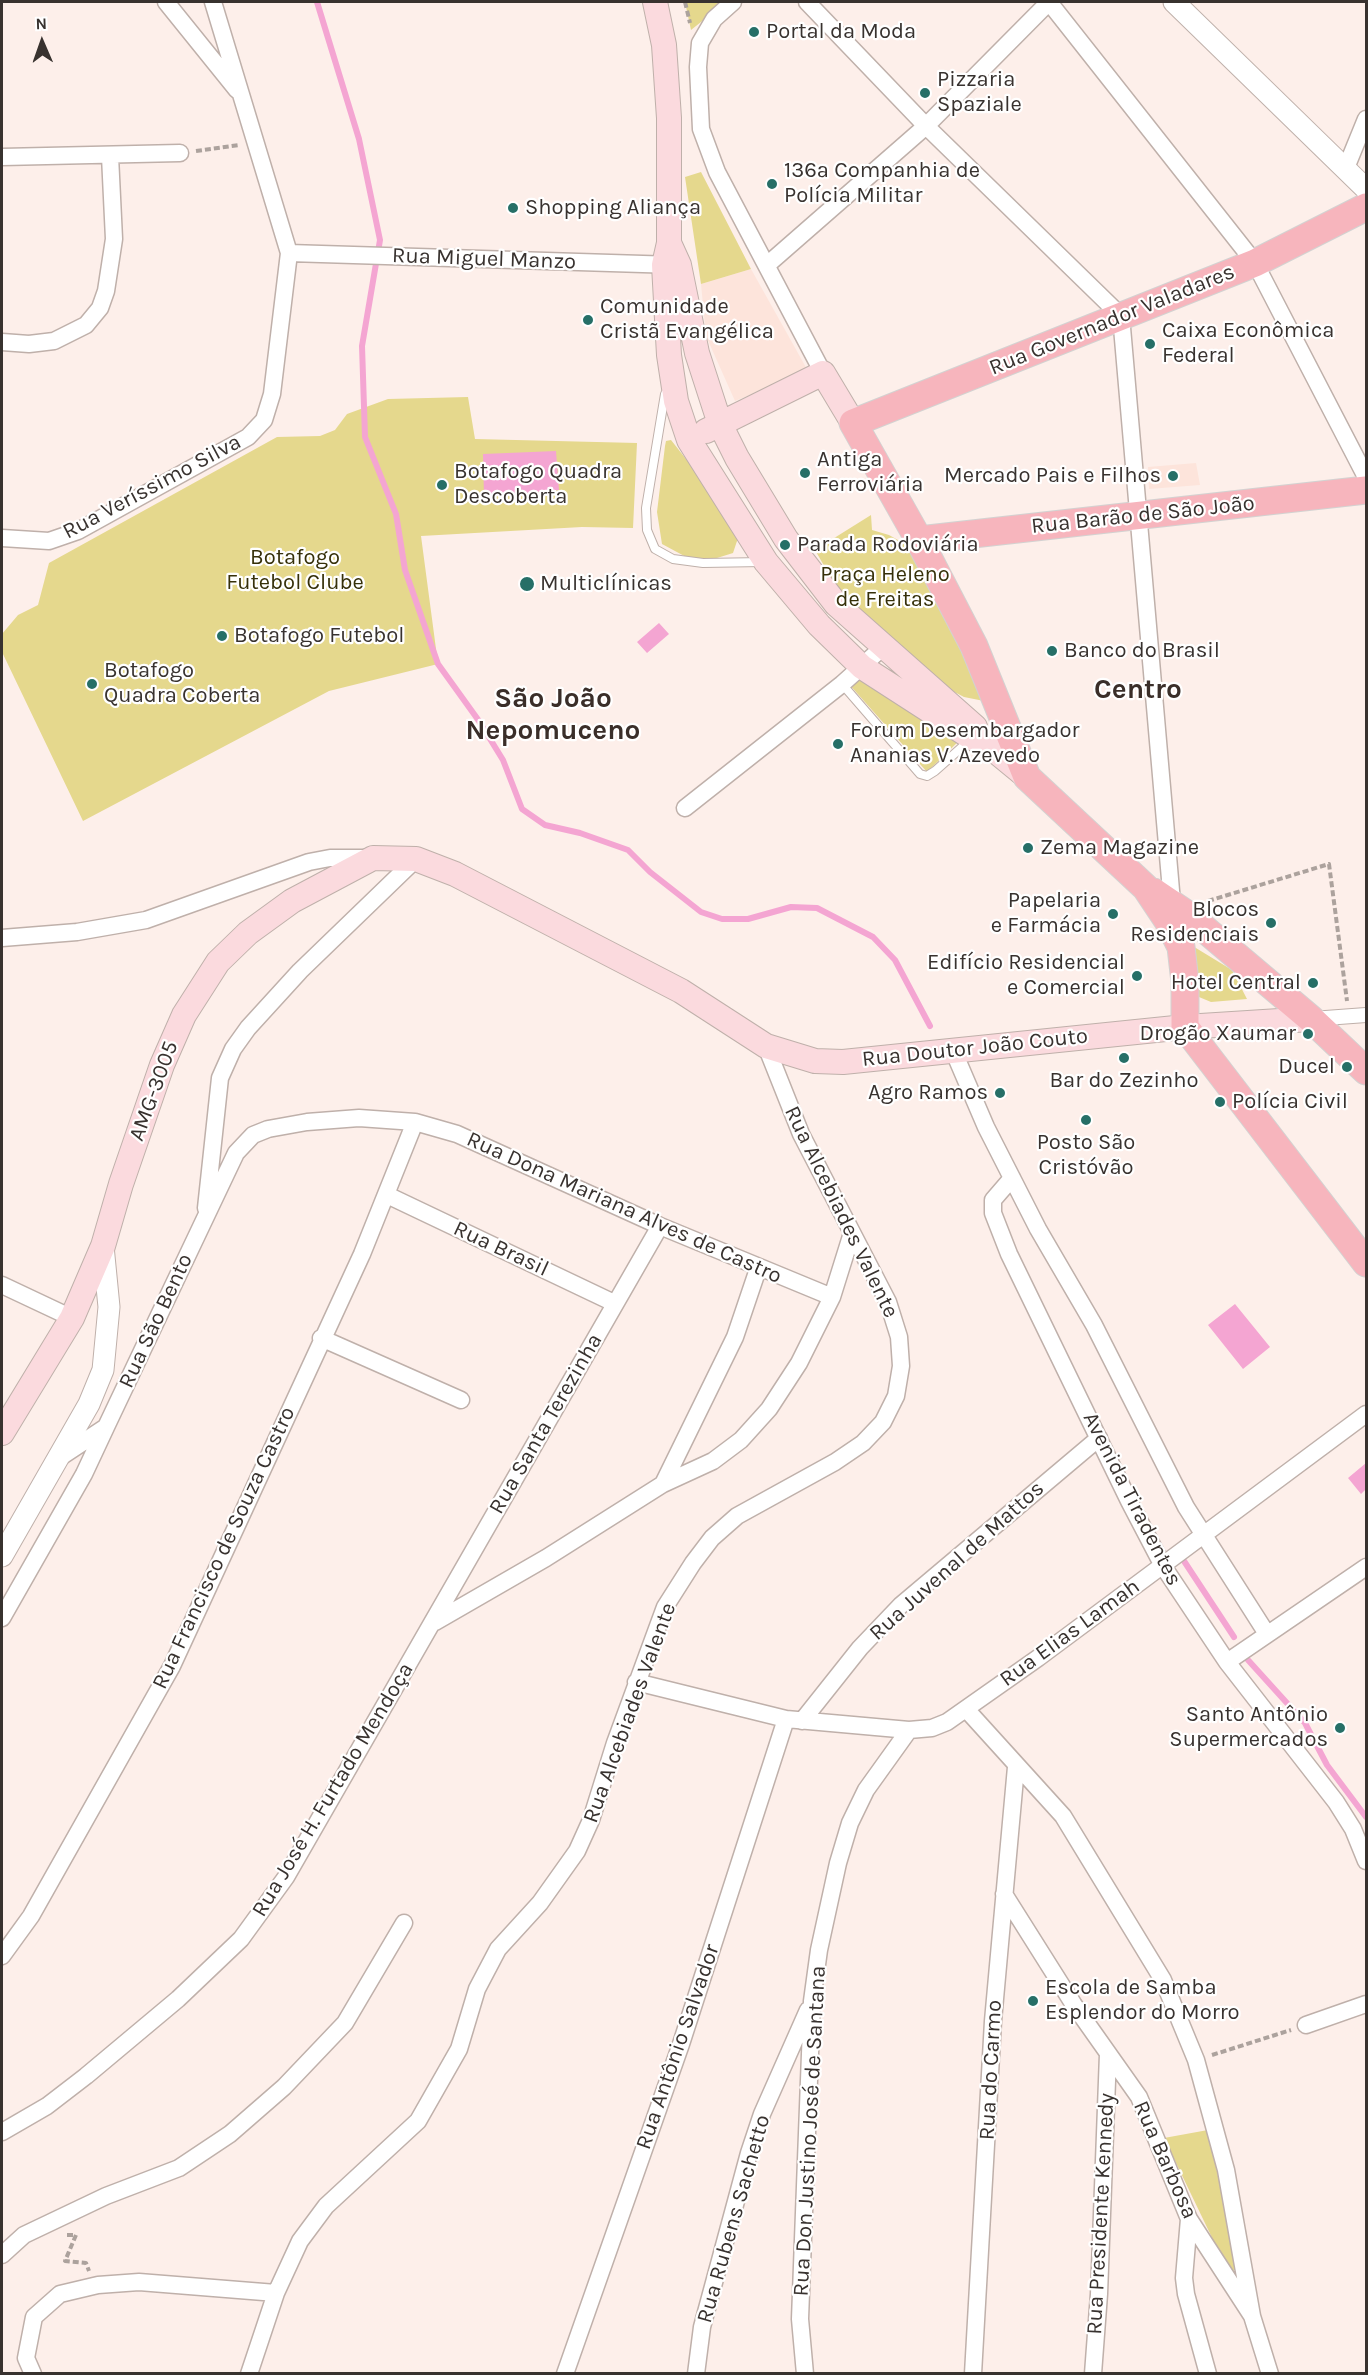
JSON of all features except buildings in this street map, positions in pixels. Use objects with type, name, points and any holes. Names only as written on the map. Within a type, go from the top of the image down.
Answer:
[{"type":"main road","points":[[655,2],[664,45],[668,108],[671,190],[669,355],[676,400],[689,440],[766,562],[819,625],[862,667],[980,738]]},
{"type":"main road","name":"Rua Governador Valadares","points":[[853,423],[1255,263],[1366,207]]},
{"type":"main road","points":[[671,258],[697,353],[720,424],[771,515],[806,569],[836,604],[882,648],[980,738],[1027,777],[1146,888],[1180,908],[1311,1019],[1366,1071]]},
{"type":"main road","points":[[689,440],[823,373],[919,540],[974,646],[1027,777]]},
{"type":"main road","name":"Rua Barão de São João","points":[[919,540],[1366,490]]},
{"type":"main road","name":"AMG-3005","points":[[2,1433],[72,1318],[103,1246],[121,1184],[162,1065],[184,1015],[218,962],[248,933],[292,901],[373,858],[416,859]]},
{"type":"main road","name":"Rua Doutor João Couto","points":[[416,859],[455,874],[681,991],[766,1046],[815,1061],[843,1062],[1185,1027],[1311,1019]]},
{"type":"main road","points":[[1146,888],[1168,921],[1181,947],[1185,982],[1185,1027],[1366,1263]]},
{"type":"street","points":[[166,2],[243,98]]},
{"type":"street","name":"Rua Veríssimo Silva","points":[[2,538],[49,541],[78,531],[248,437],[264,420],[272,394],[289,254],[213,2]]},
{"type":"street","points":[[733,2],[714,19],[700,43],[698,67],[701,129],[717,172],[823,373]]},
{"type":"street","points":[[807,2],[926,126],[1121,316],[1139,515],[1180,908]]},
{"type":"street","points":[[767,265],[926,126],[1049,2],[1255,263],[1366,477]]},
{"type":"street","points":[[1174,2],[1366,189]]},
{"type":"street","points":[[1346,168],[1366,119]]},
{"type":"street","points":[[2,156],[110,156],[180,153]]},
{"type":"street","points":[[2,342],[29,344],[54,341],[86,325],[100,308],[111,268],[114,239],[110,156]]},
{"type":"street","name":"Rua Miguel Manzo","points":[[289,254],[671,258]]},
{"type":"street","points":[[685,808],[842,684],[882,648]]},
{"type":"street","points":[[2,938],[77,932],[146,920],[309,862],[330,858],[373,858]]},
{"type":"street","points":[[206,1215],[220,1078],[233,1049],[248,1028],[300,972],[416,859]]},
{"type":"street","points":[[1311,1019],[1366,1015]]},
{"type":"street","name":"Rua Alcebiades Valente","points":[[249,2373],[276,2293],[300,2241],[326,2206],[418,2121],[440,2087],[459,2049],[477,1989],[498,1949],[540,1903],[577,1851],[591,1820],[636,1682],[665,1607],[712,1538],[754,1505],[835,1462],[863,1443],[883,1422],[896,1396],[901,1366],[899,1337],[888,1302],[801,1134],[766,1046]]},
{"type":"street","points":[[953,1050],[986,1127],[1012,1178],[1094,1325],[1186,1507],[1267,1634]]},
{"type":"street","name":"Rua Dona Mariana Alves de Castro","points":[[206,1215],[236,1153],[253,1135],[307,1122],[359,1118],[415,1122],[457,1134],[758,1269],[832,1297]]},
{"type":"street","name":"Rua Francisco de Souza Castro","points":[[2,1956],[36,1906],[172,1666],[387,1195],[415,1122]]},
{"type":"street","name":"Avenida Tiradentes","points":[[1012,1178],[993,1200],[993,1213],[1009,1254],[1163,1566],[1227,1662],[1336,1802],[1353,1829],[1366,1861]]},
{"type":"street","name":"Rua Brasil","points":[[387,1195],[615,1303]]},
{"type":"street","name":"Rua São Bento","points":[[2,1618],[84,1474],[206,1215]]},
{"type":"street","name":"Rua Santa Terezinha","points":[[434,1622],[660,1226]]},
{"type":"street","points":[[434,1622],[546,1558],[663,1485],[713,1461],[741,1440],[769,1409],[798,1363],[832,1297],[852,1233]]},
{"type":"street","points":[[2,1556],[89,1404],[103,1370],[109,1307],[103,1246]]},
{"type":"street","points":[[663,1485],[735,1337],[758,1269]]},
{"type":"street","points":[[2,1285],[72,1318]]},
{"type":"street","points":[[321,1338],[460,1400]]},
{"type":"street","name":"Rua Elias Lamah","points":[[636,1682],[794,1720],[909,1730],[932,1728],[947,1722],[966,1709],[1204,1537],[1366,1414]]},
{"type":"street","points":[[59,1458],[106,1427]]},
{"type":"street","name":"Rua Juvenal de Mattos","points":[[794,1720],[901,1605],[1099,1438]]},
{"type":"street","points":[[1227,1662],[1366,1567]]},
{"type":"street","name":"Rua José H. Furtado Mendoça","points":[[2,2132],[47,2106],[86,2076],[178,1999],[241,1939],[286,1877],[434,1622]]},
{"type":"street","points":[[966,1709],[1016,1767],[1063,1816],[1163,1980],[1196,2060],[1226,2170],[1252,2316]]},
{"type":"street","name":"Rua Antônio Salvador","points":[[565,2373],[794,1720]]},
{"type":"street","name":"Rua Don Justino José de Santana","points":[[805,2373],[800,2319],[812,2001],[838,1863],[850,1823],[866,1790],[909,1730]]},
{"type":"street","name":"Rua do Carmo","points":[[973,2373],[993,2021],[1016,1767]]},
{"type":"street","name":"Rua Barbosa","points":[[1004,1894],[1108,2054],[1139,2097],[1189,2219],[1252,2316],[1270,2373]]},
{"type":"street","points":[[2,2255],[24,2235],[106,2196],[179,2168],[230,2134],[284,2087],[345,2023],[404,1923]]},
{"type":"street","name":"Rua Rubens Sachetto","points":[[696,2373],[702,2326],[749,2152],[762,2114],[812,2001]]},
{"type":"street","points":[[1306,2025],[1366,2004]]},
{"type":"street","name":"Rua Presidente Kennedy","points":[[1093,2373],[1099,2294],[1108,2054]]},
{"type":"street","points":[[1189,2219],[1184,2278],[1186,2294],[1208,2373]]},
{"type":"street","points":[[33,2373],[26,2358],[34,2317],[60,2294],[95,2286],[139,2282],[276,2293]]},
{"type":"lane","points":[[669,355],[663,411],[646,508],[647,530],[655,549],[673,559],[703,563],[766,562]]},
{"type":"lane","points":[[842,684],[920,774],[927,776],[980,738]]},
{"type":"path","points":[[180,153],[255,143]]},
{"type":"path","points":[[1180,908],[1329,864],[1349,1017]]},
{"type":"path","points":[[1196,2060],[1306,2025]]},
{"type":"path","points":[[24,2235],[76,2235],[65,2261],[86,2263],[95,2286]]},
{"type":"shaded area","points":[[751,269],[808,371],[735,401],[706,336],[701,284]]},
{"type":"shaded area","points":[[556,451],[559,490],[484,497],[483,454]]},
{"type":"shaded area","name":"Mercado Pais e Filhos","points":[[1196,463],[1200,485],[1149,489],[1148,467]]},
{"type":"shaded area","points":[[659,623],[669,634],[647,653],[637,642]]},
{"type":"shaded area","points":[[1235,1304],[1270,1347],[1243,1369],[1208,1325]]},
{"type":"shaded area","points":[[1366,1463],[1366,1489],[1361,1494],[1348,1478]]},
{"type":"green space","points":[[685,2],[726,2],[691,30]]},
{"type":"green space","points":[[701,172],[751,269],[701,284],[685,177]]},
{"type":"green space","name":"Botafogo Futebol Clube","points":[[468,397],[475,439],[637,443],[633,528],[582,527],[421,536],[438,664],[329,691],[83,821],[2,652],[2,634],[18,615],[38,605],[49,563],[277,437],[320,436],[335,430],[347,414],[388,399]]},
{"type":"green space","points":[[671,440],[741,529],[733,553],[717,558],[688,558],[662,544],[657,512],[665,446],[666,441]]},
{"type":"green space","name":"Praça Heleno de Freitas","points":[[871,515],[872,530],[889,535],[905,544],[927,573],[984,701],[964,697],[914,671],[853,616],[815,550]]},
{"type":"green space","points":[[868,675],[963,737],[927,772],[848,683]]},
{"type":"green space","points":[[1191,945],[1232,970],[1247,999],[1211,1002],[1199,997],[1192,986]]},
{"type":"green space","points":[[1208,2130],[1238,2268],[1229,2273],[1164,2138]]},
{"type":"waterway","points":[[317,2],[359,139],[380,240],[362,346],[365,437],[396,514],[405,570],[438,664],[479,721],[503,760],[522,809],[545,825],[580,833],[628,850],[650,872],[701,912],[722,919],[748,919],[791,907],[817,908],[873,937],[895,960],[930,1026]]},
{"type":"waterway","points":[[1182,1558],[1234,1637]]},
{"type":"waterway","points":[[1248,1660],[1305,1723],[1327,1765],[1366,1817]]},
{"type":"place","name":"Portal da Moda","points":[[754,32]]},
{"type":"place","name":"Pizzaria Spaziale","points":[[925,93]]},
{"type":"place","name":"136ª Companhia de Polícia Militar","points":[[772,184]]},
{"type":"place","name":"Shopping Aliança","points":[[513,208]]},
{"type":"place","name":"Comunidade Cristã Evangélica","points":[[588,320]]},
{"type":"place","name":"Caixa Econômica Federal","points":[[1150,344]]},
{"type":"place","name":"Antiga Ferroviária","points":[[805,473]]},
{"type":"place","name":"Mercado Pais e Filhos","points":[[1173,476]]},
{"type":"place","name":"Botafogo Quadra Descoberta","points":[[442,485]]},
{"type":"place","name":"Parada Rodoviária","points":[[785,545]]},
{"type":"place","name":"Multiclínicas","points":[[527,584]]},
{"type":"place","name":"Botafogo Futebol","points":[[222,636]]},
{"type":"place","name":"Banco do Brasil","points":[[1052,651]]},
{"type":"place","name":"Botafogo Quadra Coberta","points":[[92,684]]},
{"type":"place","name":"Forum Desembargador Ananias V. Azevedo","points":[[838,744]]},
{"type":"place","name":"Zema Magazine","points":[[1028,848]]},
{"type":"place","name":"Papelaria e Farmácia","points":[[1113,914]]},
{"type":"place","name":"Blocos Residenciais","points":[[1271,923]]},
{"type":"place","name":"Edifício Residencial e Comercial","points":[[1137,976]]},
{"type":"place","name":"Hotel Central","points":[[1313,983]]},
{"type":"place","name":"Drogão Xaumar","points":[[1308,1034]]},
{"type":"place","name":"Bar do Zezinho","points":[[1124,1058]]},
{"type":"place","name":"Ducel","points":[[1347,1067]]},
{"type":"place","name":"Agro Ramos","points":[[1000,1093]]},
{"type":"place","name":"Polícia Civil","points":[[1220,1102]]},
{"type":"place","name":"Posto São Cristóvão","points":[[1086,1120]]},
{"type":"place","name":"Santo Antônio Supermercados","points":[[1340,1728]]},
{"type":"place","name":"Escola de Samba Esplendor do Morro","points":[[1033,2001]]},
{"type":"district","name":"Centro","points":[[1138,690]]},
{"type":"district","name":"São João Nepomuceno","points":[[553,715]]}]
